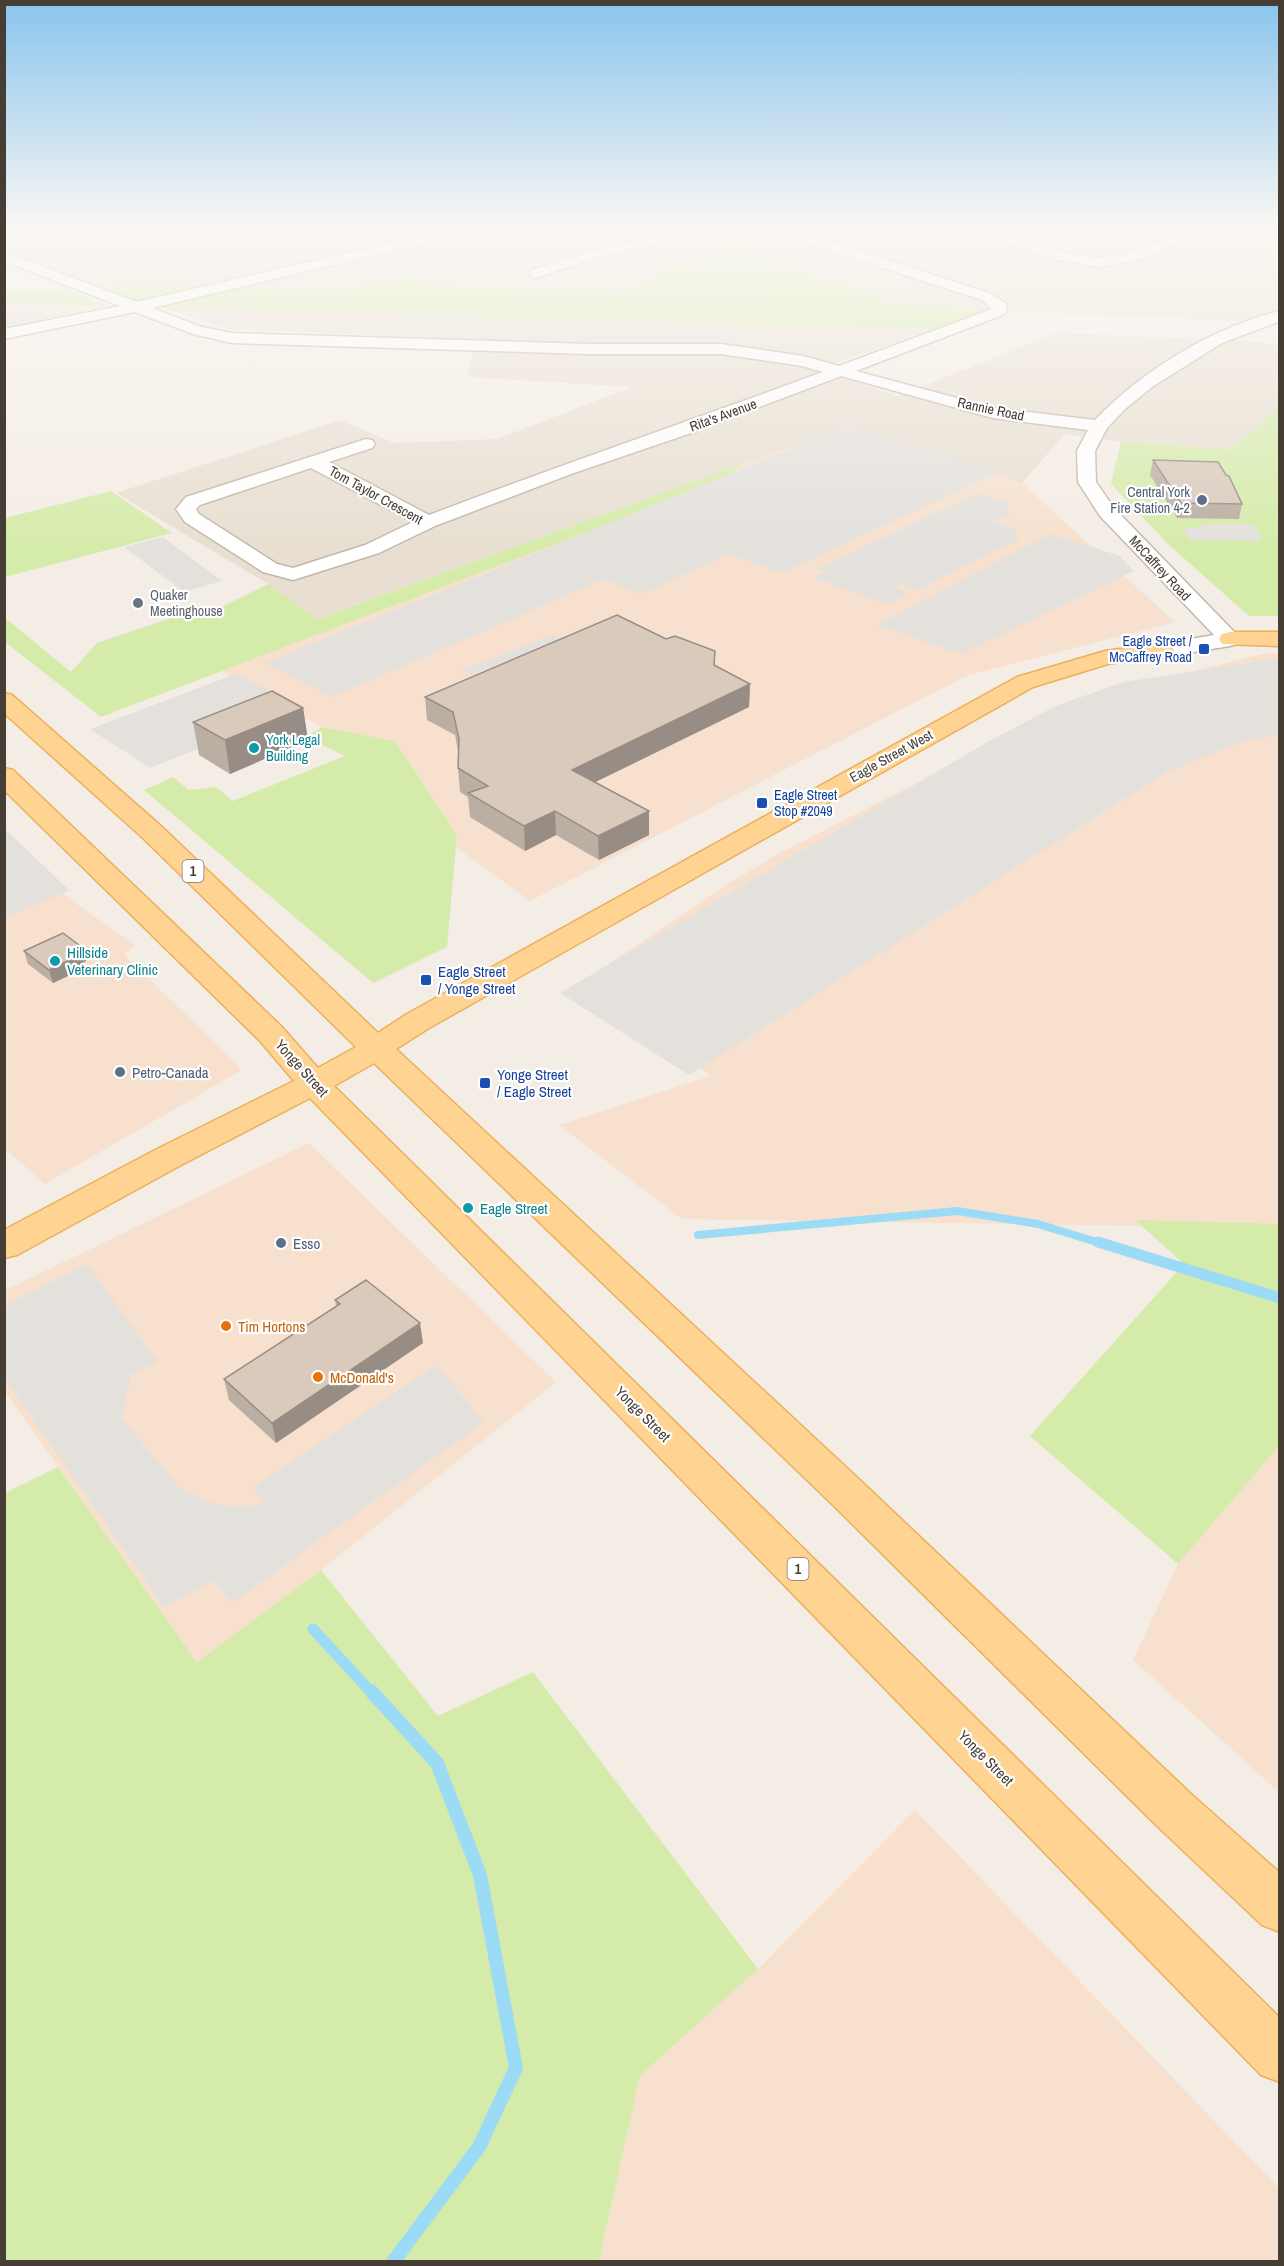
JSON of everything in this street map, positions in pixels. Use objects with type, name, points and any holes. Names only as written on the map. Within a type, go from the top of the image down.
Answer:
[{"type":"main road","name":"Eagle Street West","points":[[1230,639],[1280,639]]},
{"type":"main road","name":"Eagle Street West","points":[[377,1049],[418,1021],[1025,681],[1105,658],[1163,650]]},
{"type":"main road","name":"1","points":[[4,700],[153,833],[377,1049],[848,1494],[1173,1809],[1280,1906]]},
{"type":"main road","name":"Yonge Street","points":[[4,775],[271,1034],[314,1084],[1280,2056]]},
{"type":"main road","points":[[4,1246],[377,1049]]},
{"type":"street","name":"Rannie Road","points":[[226,337],[588,349],[721,350],[771,355],[844,371],[993,413],[1100,426]]},
{"type":"street","name":"Rita's Avenue","points":[[428,522],[564,470],[688,428],[935,337]]},
{"type":"street","name":"McCaffrey Road","points":[[1224,337],[1179,360],[1119,405],[1100,426],[1086,451],[1086,482],[1107,513],[1230,639]]},
{"type":"street","name":"Tom Taylor Crescent","points":[[366,444],[193,501],[186,509],[192,518],[264,564],[292,574],[372,549],[428,522]]},
{"type":"street","name":"Tom Taylor Crescent","points":[[314,462],[428,522]]},
{"type":"street","name":"Eagle Street West","points":[[1163,650],[1230,639]]},
{"type":"shaded area","points":[[421,337],[910,337],[817,370],[898,396],[1048,337],[1147,337],[1249,341],[1279,345],[1279,407],[1231,449],[1121,442],[1065,434],[1022,483],[850,429],[747,462],[316,619],[268,584],[116,493],[340,420],[394,443],[498,439],[632,387],[467,377],[477,339]]},
{"type":"shaded area","points":[[848,426],[999,472],[782,573],[729,554],[641,594],[604,579],[332,697],[265,663]]},
{"type":"shaded area","points":[[850,429],[1022,483],[1175,622],[966,676],[530,901],[456,847],[457,835],[395,741],[322,727],[222,671],[714,484],[747,462]]},
{"type":"shaded area","points":[[978,493],[1014,504],[1004,510],[1013,513],[995,522],[1020,530],[1012,535],[1021,538],[918,590],[901,584],[895,587],[909,593],[888,604],[814,578],[825,572],[817,569]]},
{"type":"shaded area","points":[[1201,524],[1253,524],[1263,541],[1190,540],[1183,528],[1203,528]]},
{"type":"shaded area","points":[[1051,534],[1120,556],[1134,571],[961,654],[877,625]]},
{"type":"shaded area","points":[[163,537],[222,581],[184,592],[124,547]]},
{"type":"shaded area","points":[[551,635],[562,640],[473,675],[462,670]]},
{"type":"shaded area","points":[[1266,653],[1279,653],[1279,1228],[682,1219],[559,1125],[711,1076],[573,988],[731,882],[778,854],[1079,700]]},
{"type":"shaded area","points":[[1279,658],[1279,734],[1245,741],[1165,773],[689,1075],[560,993],[991,740],[1058,705],[1124,682]]},
{"type":"shaded area","points":[[238,673],[273,693],[283,715],[150,768],[90,729]]},
{"type":"shaded area","points":[[5,829],[69,890],[4,918]]},
{"type":"shaded area","points":[[5,832],[67,897],[136,946],[124,954],[242,1070],[45,1184],[5,1149]]},
{"type":"shaded area","points":[[309,1143],[556,1382],[321,1570],[197,1662],[5,1392],[4,1291]]},
{"type":"shaded area","points":[[87,1264],[158,1362],[131,1375],[122,1418],[178,1486],[207,1502],[239,1507],[266,1503],[252,1488],[437,1365],[484,1422],[232,1603],[214,1581],[164,1607],[5,1379],[5,1306]]},
{"type":"shaded area","points":[[1279,1446],[1279,1792],[1133,1660],[1178,1564]]},
{"type":"shaded area","points":[[915,1810],[1279,2188],[1279,2261],[599,2262],[640,2076],[758,1969]]},
{"type":"green space","points":[[1279,407],[1279,616],[1249,616],[1169,545],[1111,484],[1121,442],[1231,449]]},
{"type":"green space","points":[[747,462],[714,484],[101,717],[5,642],[4,617],[71,672],[97,643],[174,617],[211,612],[268,584],[317,619]]},
{"type":"green space","points":[[111,491],[172,533],[5,577],[5,518]]},
{"type":"green space","points":[[322,727],[395,741],[457,835],[447,947],[373,983],[144,790],[173,777],[189,790],[216,787],[233,801],[345,756],[305,737]]},
{"type":"green space","points":[[1135,1220],[1279,1224],[1279,1446],[1178,1564],[1030,1436],[1184,1264]]},
{"type":"green space","points":[[58,1467],[197,1662],[321,1570],[438,1716],[533,1672],[758,1969],[640,2076],[599,2261],[5,2261],[5,1493]]},
{"type":"building","points":[[1153,460],[1218,462],[1229,476],[1242,504],[1181,503]]},
{"type":"building","points":[[617,615],[666,639],[675,636],[715,651],[714,665],[750,684],[572,770],[649,811],[598,836],[555,811],[524,826],[468,793],[488,786],[458,768],[459,739],[453,712],[425,697]]},
{"type":"building","points":[[272,691],[303,708],[225,740],[193,722]]},
{"type":"building","points":[[63,933],[83,948],[73,953],[78,956],[49,970],[24,951]]},
{"type":"building","name":"McDonald's","points":[[366,1280],[420,1323],[272,1423],[224,1379],[340,1304],[335,1300]]},
{"type":"waterway","points":[[698,1235],[957,1211],[1038,1224],[1103,1244]]},
{"type":"waterway","points":[[1098,1242],[1280,1298]]},
{"type":"waterway","points":[[313,1629],[372,1693]]},
{"type":"waterway","points":[[371,1691],[437,1763],[480,1875],[516,2068],[479,2147],[393,2262]]},
{"type":"place","name":"Central York Fire Station 4-2","points":[[1202,500]]},
{"type":"place","name":"Quaker Meetinghouse","points":[[138,603]]},
{"type":"place","name":"Eagle Street / McCaffrey Road","points":[[1204,649]]},
{"type":"place","name":"York Legal Building","points":[[254,748]]},
{"type":"place","name":"Eagle Street Stop #2049","points":[[762,803]]},
{"type":"place","name":"Hillside Veterinary Clinic","points":[[55,961]]},
{"type":"place","name":"Eagle Street / Yonge Street","points":[[426,980]]},
{"type":"place","name":"Petro-Canada","points":[[120,1072]]},
{"type":"place","name":"Yonge Street / Eagle Street","points":[[485,1083]]},
{"type":"place","name":"Eagle Street","points":[[468,1208]]},
{"type":"place","name":"Esso","points":[[281,1243]]},
{"type":"place","name":"Tim Hortons","points":[[226,1326]]},
{"type":"place","name":"McDonald's","points":[[318,1377]]}]
